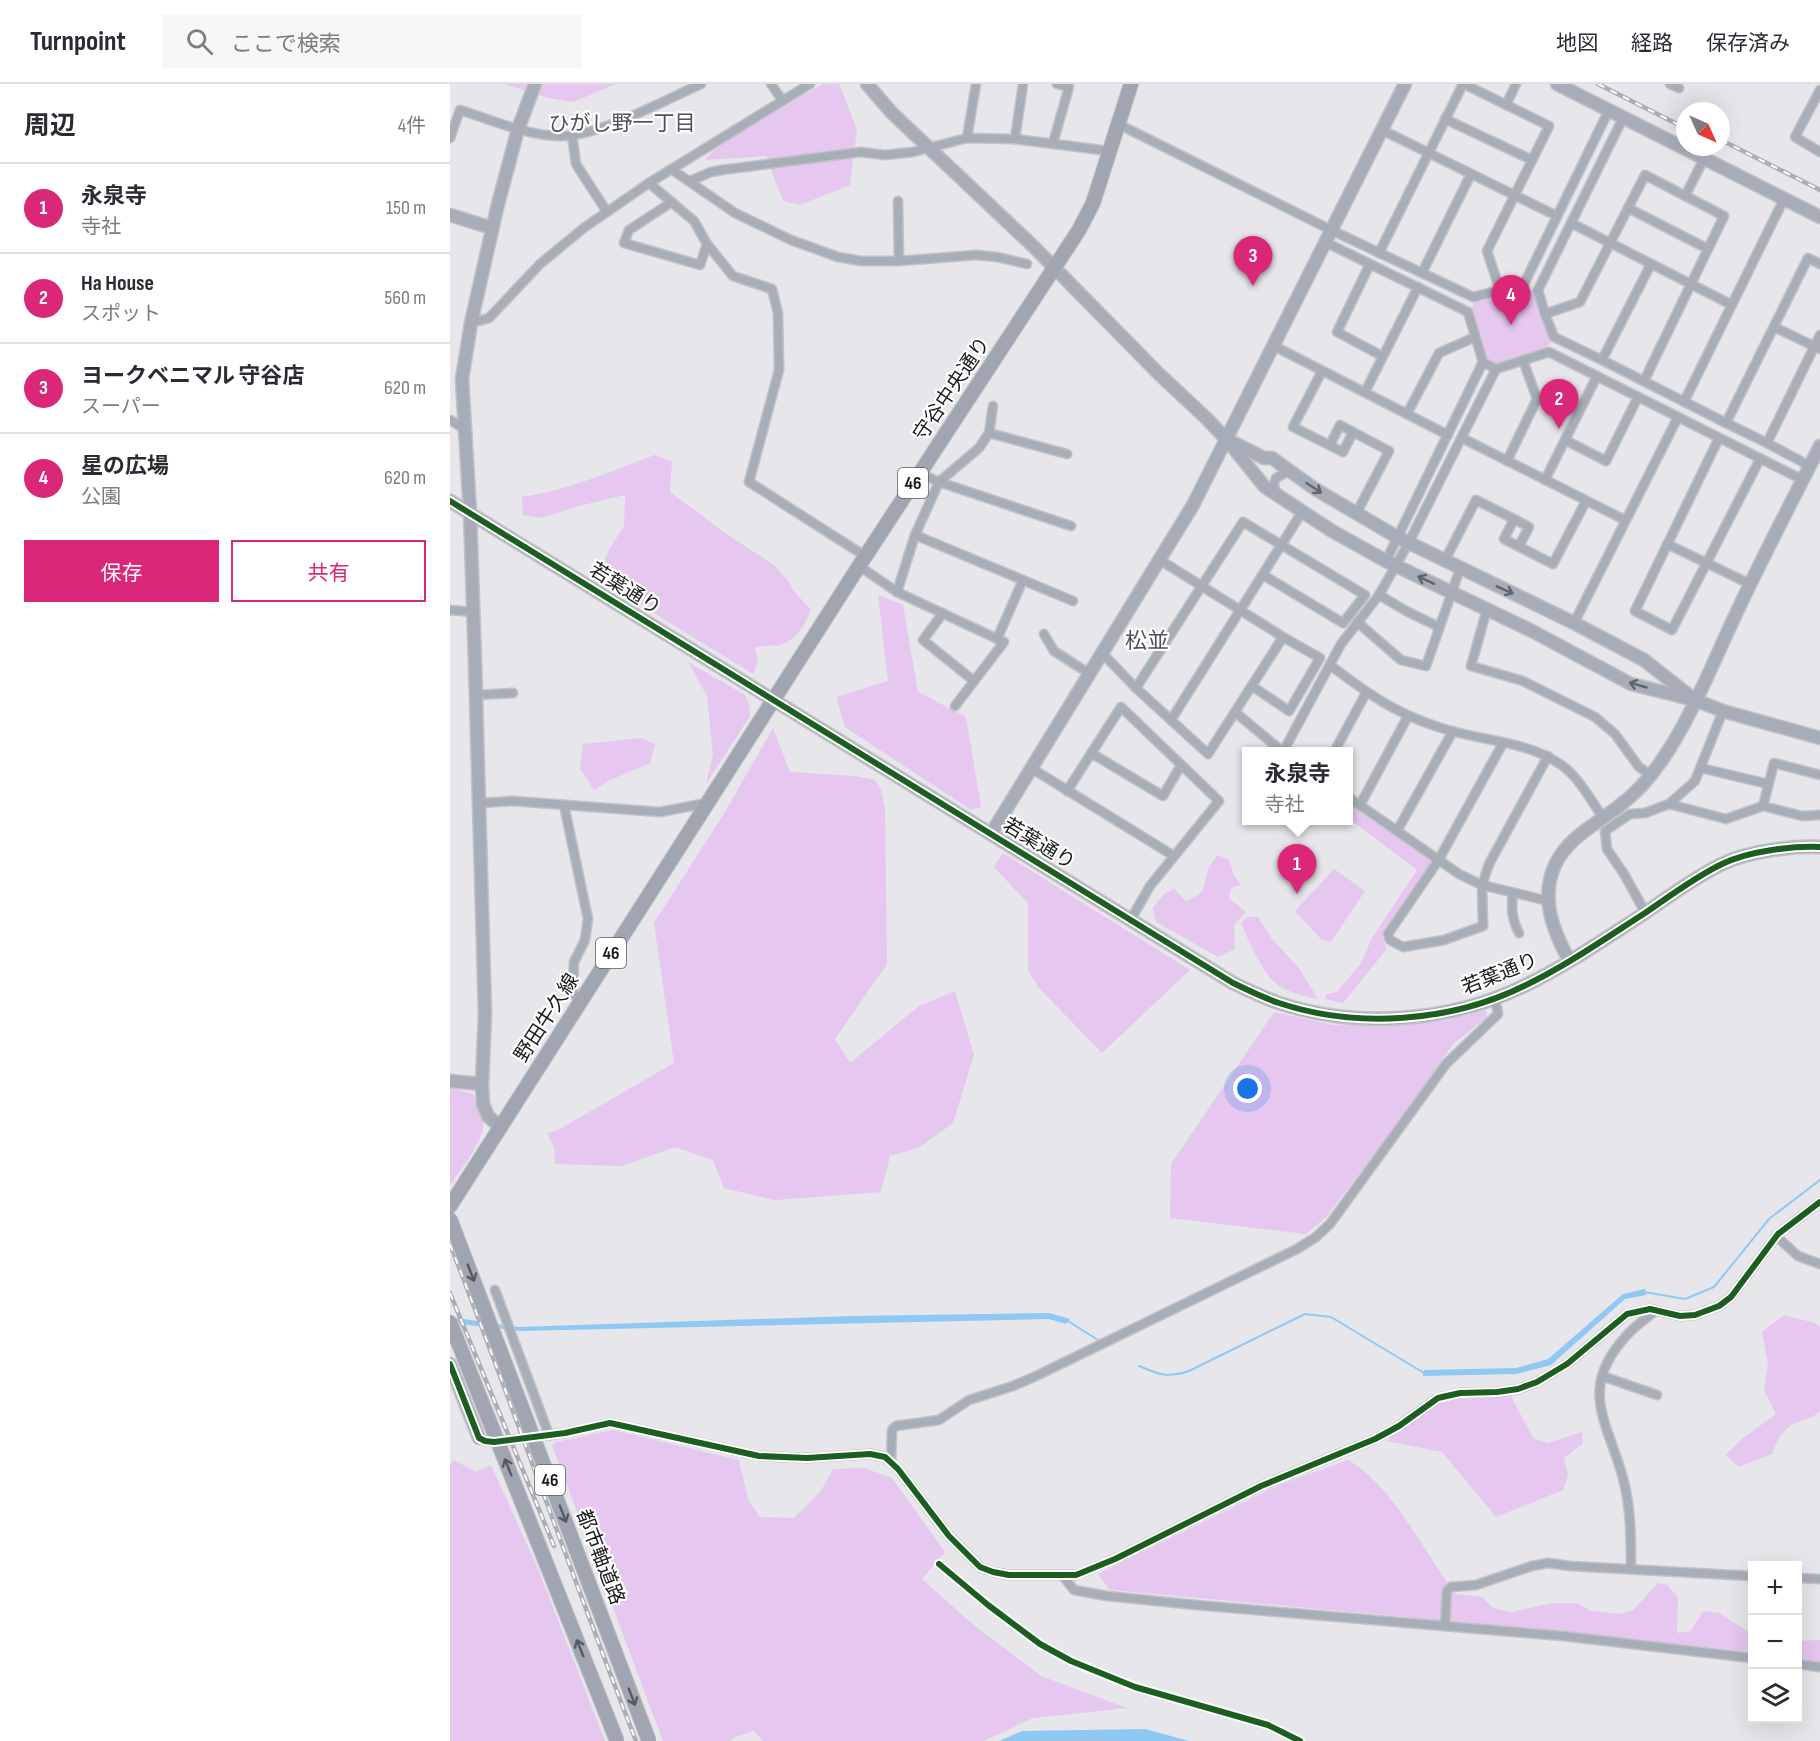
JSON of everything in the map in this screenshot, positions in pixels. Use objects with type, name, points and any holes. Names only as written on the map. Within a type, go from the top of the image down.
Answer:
[{"type":"main road","name":"守谷中央通り","points":[[773,700],[1079,230],[1093,203],[1131,84]]},
{"type":"main road","name":"野田牛久線","points":[[450,1206],[773,700]]},
{"type":"main road","name":"都市軸道路","points":[[450,1219],[649,1741]]},
{"type":"main road","name":"46","points":[[450,1322],[617,1741]]},
{"type":"street","points":[[450,138],[460,110],[538,134],[572,135],[602,128],[701,84]]},
{"type":"street","points":[[771,84],[782,100]]},
{"type":"street","points":[[471,323],[489,318],[553,252],[607,212],[671,169],[810,84]]},
{"type":"street","points":[[867,84],[892,113],[1054,267],[1227,440],[1248,465],[1254,476],[1275,494],[1391,564],[1487,609],[1631,684],[1695,700],[1723,711],[1820,738]]},
{"type":"street","points":[[967,138],[976,84]]},
{"type":"street","points":[[1015,139],[1023,84]]},
{"type":"street","points":[[1053,143],[1069,87],[1057,84]]},
{"type":"street","points":[[991,834],[1193,505],[1404,84]]},
{"type":"street","points":[[1378,252],[1463,84],[1549,126],[1487,251],[1500,290]]},
{"type":"street","points":[[1506,105],[1516,84]]},
{"type":"street","points":[[1557,84],[1820,217]]},
{"type":"street","points":[[1810,84],[1820,89],[1795,137],[1820,152]]},
{"type":"street","points":[[500,1128],[488,1116],[483,1104],[485,1014],[476,695],[470,513],[462,379],[471,323],[492,228],[518,129],[533,90]]},
{"type":"street","points":[[1118,124],[1331,230],[1473,297],[1524,284],[1608,110]]},
{"type":"street","points":[[1623,118],[1538,290],[1554,337],[1810,466]]},
{"type":"street","points":[[1445,119],[1532,160]]},
{"type":"street","points":[[1382,130],[1557,216]]},
{"type":"street","points":[[572,135],[576,164],[607,212]]},
{"type":"street","points":[[690,182],[711,172],[722,170],[861,152],[885,155],[913,152],[967,138],[1015,139],[1109,151]]},
{"type":"street","points":[[1685,196],[1704,159]]},
{"type":"street","points":[[671,169],[735,213],[790,240],[838,257],[861,261],[899,261],[976,255],[998,257],[1027,264]]},
{"type":"street","points":[[1422,273],[1471,174]]},
{"type":"street","points":[[1545,314],[1580,302],[1645,176],[1725,216],[1644,381]]},
{"type":"street","points":[[649,183],[694,221],[707,244],[734,276],[772,289],[778,313],[779,370],[748,482],[862,561],[897,592],[1004,642],[955,706]]},
{"type":"street","points":[[1684,402],[1784,199]]},
{"type":"street","points":[[898,201],[899,261]]},
{"type":"street","points":[[672,202],[628,230],[624,243],[700,265],[707,244]]},
{"type":"street","points":[[1628,208],[1708,249]]},
{"type":"street","points":[[450,215],[492,228]]},
{"type":"street","points":[[1571,223],[1732,305]]},
{"type":"street","points":[[1286,747],[1341,644],[1379,595],[1391,564],[1396,537],[1483,362],[1468,312],[1325,242]]},
{"type":"street","points":[[1726,423],[1808,258],[1820,264]]},
{"type":"street","points":[[1370,264],[1337,332],[1382,356]]},
{"type":"street","points":[[1602,360],[1651,264]]},
{"type":"street","points":[[1365,392],[1418,287]]},
{"type":"street","points":[[1774,327],[1817,348]]},
{"type":"street","points":[[1767,443],[1817,348],[1820,335]]},
{"type":"street","points":[[1407,414],[1439,353],[1475,337]]},
{"type":"street","points":[[1274,346],[1448,435]]},
{"type":"street","points":[[1391,564],[1408,543],[1496,369],[1549,352],[1803,480]]},
{"type":"street","points":[[1507,461],[1537,399],[1523,360]]},
{"type":"street","points":[[1483,362],[1496,369]]},
{"type":"street","points":[[1322,371],[1293,427],[1343,452],[1353,432]]},
{"type":"street","points":[[1545,480],[1597,376]]},
{"type":"street","points":[[1565,440],[1606,461],[1638,397]]},
{"type":"street","points":[[897,592],[915,535],[939,482],[979,448],[988,433],[993,406]]},
{"type":"street","points":[[1574,623],[1678,417]]},
{"type":"street","points":[[450,420],[465,429]]},
{"type":"street","points":[[1330,445],[1340,426],[1389,451],[1356,514]]},
{"type":"street","points":[[988,433],[1067,454]]},
{"type":"street","points":[[1462,438],[1625,520]]},
{"type":"street","points":[[1719,438],[1635,611],[1672,630],[1760,459]]},
{"type":"street","points":[[1227,440],[1264,458],[1272,458],[1315,489],[1396,537],[1574,623],[1644,660],[1695,700]]},
{"type":"street","points":[[1569,960],[1557,937],[1550,915],[1548,901],[1554,866],[1563,851],[1576,837],[1620,806],[1651,775],[1672,743],[1820,446]]},
{"type":"street","points":[[1275,494],[1276,478],[1289,471]]},
{"type":"street","points":[[919,473],[939,482],[1071,526]]},
{"type":"street","points":[[1444,562],[1476,500],[1529,527],[1518,546]]},
{"type":"street","name":"若葉通り","points":[[450,501],[1233,983],[1278,1003],[1313,1012],[1359,1018],[1409,1017],[1455,1010],[1495,999],[1523,987],[1569,960],[1723,863],[1761,852],[1807,846],[1820,847]]},
{"type":"street","points":[[1514,519],[1504,539],[1554,564],[1586,501]]},
{"type":"street","points":[[1171,720],[1302,512]]},
{"type":"street","points":[[1136,688],[1243,522],[1365,595],[1343,623],[1263,575]]},
{"type":"street","points":[[915,535],[1073,601]]},
{"type":"street","points":[[1667,544],[1750,584]]},
{"type":"street","points":[[1160,560],[1320,658],[1289,711],[1252,686]]},
{"type":"street","points":[[1357,622],[1401,660],[1426,666],[1460,569]]},
{"type":"street","points":[[997,639],[1023,579]]},
{"type":"street","points":[[1379,595],[1439,627]]},
{"type":"street","points":[[1487,609],[1471,666],[1523,681],[1595,717],[1615,734],[1639,767],[1651,775]]},
{"type":"street","points":[[450,610],[473,612]]},
{"type":"street","points":[[943,613],[923,640],[974,681]]},
{"type":"street","points":[[1044,634],[1054,651],[1089,674]]},
{"type":"street","points":[[1102,653],[1136,688],[1208,754],[1283,637]]},
{"type":"street","points":[[1330,665],[1366,693],[1408,716],[1453,731],[1533,750],[1548,756],[1575,778],[1603,818]]},
{"type":"street","points":[[476,695],[513,693]]},
{"type":"street","points":[[1337,747],[1366,693]]},
{"type":"street","points":[[1067,791],[1121,707],[1219,801],[1150,886],[1131,919]]},
{"type":"street","points":[[1645,912],[1607,849],[1605,831],[1630,814],[1645,813],[1669,804],[1692,786],[1723,711]]},
{"type":"street","points":[[1235,712],[1277,747]]},
{"type":"street","points":[[1360,805],[1408,716]]},
{"type":"street","points":[[1397,831],[1453,731]]},
{"type":"street","points":[[1503,743],[1438,861],[1388,934],[1390,940],[1403,947],[1444,940],[1483,926],[1482,885],[1489,864],[1548,756]]},
{"type":"street","points":[[1091,753],[1162,796],[1181,765]]},
{"type":"street","points":[[1763,806],[1774,764],[1820,775]]},
{"type":"street","points":[[1031,768],[1174,856]]},
{"type":"street","points":[[1701,768],[1768,784]]},
{"type":"street","points":[[1353,800],[1438,861],[1482,885],[1548,901]]},
{"type":"street","points":[[479,803],[513,801],[660,812],[707,803]]},
{"type":"street","points":[[1669,804],[1726,819],[1763,806],[1802,816],[1820,815]]},
{"type":"street","points":[[564,805],[588,919],[585,940],[574,962],[573,994],[582,999]]},
{"type":"street","points":[[1513,893],[1512,919],[1519,933]]},
{"type":"street","points":[[891,1462],[892,1430],[896,1426],[939,1420],[969,1400],[1013,1386],[1297,1249],[1316,1237],[1344,1207],[1446,1064],[1498,1014],[1495,999]]},
{"type":"street","points":[[450,1081],[482,1084]]},
{"type":"street","points":[[450,1364],[479,1438],[485,1441],[494,1442],[549,1435],[616,1424],[748,1455],[807,1458],[870,1454],[885,1457],[915,1489],[949,1536],[980,1567],[1009,1575],[1076,1575],[1261,1486],[1376,1439],[1399,1426],[1438,1398],[1460,1393],[1518,1389],[1537,1382],[1567,1364],[1627,1314],[1640,1310],[1680,1316],[1695,1315],[1719,1306],[1731,1297],[1776,1236],[1820,1202]]},
{"type":"street","points":[[1776,1236],[1798,1256],[1820,1264]]},
{"type":"street","points":[[495,1290],[549,1435]]},
{"type":"street","points":[[1631,1569],[1631,1530],[1623,1480],[1599,1407],[1598,1389],[1609,1361],[1625,1336],[1655,1311]]},
{"type":"street","points":[[1602,1376],[1657,1395]]},
{"type":"street","points":[[1445,1626],[1447,1592],[1451,1587],[1476,1585],[1532,1566],[1548,1563],[1748,1576]]},
{"type":"street","points":[[1063,1576],[1074,1590],[1107,1596],[1563,1636],[1748,1658]]},
{"type":"street","points":[[1802,1578],[1820,1579]]},
{"type":"street","points":[[1802,1665],[1820,1667]]},
{"type":"shaded area","points":[[504,84],[616,84],[573,102],[549,98]]},
{"type":"shaded area","points":[[823,84],[840,86],[857,130],[850,185],[800,205],[783,201],[766,156],[705,160],[719,145]]},
{"type":"shaded area","points":[[1525,286],[1533,291],[1551,341],[1546,349],[1496,365],[1486,359],[1471,310],[1474,302]]},
{"type":"shaded area","points":[[655,455],[672,462],[670,492],[728,535],[774,565],[811,610],[793,638],[780,645],[755,648],[758,662],[753,674],[597,578],[609,550],[624,526],[625,495],[542,518],[523,515],[522,497],[573,485]]},
{"type":"shaded area","points":[[878,595],[903,605],[918,692],[966,717],[981,807],[971,810],[845,727],[836,697],[888,681]]},
{"type":"shaded area","points":[[688,662],[745,695],[749,704],[750,716],[706,784],[713,755],[707,696]]},
{"type":"shaded area","points":[[773,728],[790,772],[855,776],[875,780],[881,790],[885,810],[887,964],[835,1039],[850,1063],[919,1006],[955,991],[974,1055],[953,1123],[920,1147],[890,1156],[881,1192],[775,1200],[724,1188],[713,1160],[675,1147],[622,1166],[555,1164],[554,1147],[547,1133],[558,1130],[674,1063],[654,923],[725,812]]},
{"type":"shaded area","points":[[641,738],[655,744],[650,763],[608,781],[594,790],[580,768],[583,744]]},
{"type":"shaded area","points":[[1353,807],[1434,863],[1383,936],[1386,950],[1343,1003],[1325,999],[1327,994],[1337,992],[1361,963],[1372,938],[1417,870],[1353,822]]},
{"type":"shaded area","points":[[1003,853],[1190,970],[1102,1053],[1038,987],[1028,970],[1028,903],[994,867]]},
{"type":"shaded area","points":[[1217,855],[1229,860],[1234,875],[1241,885],[1231,887],[1229,898],[1246,912],[1234,925],[1235,949],[1218,957],[1156,922],[1153,908],[1164,894],[1174,889],[1186,901],[1201,893],[1208,870]]},
{"type":"shaded area","points":[[1334,869],[1365,891],[1331,942],[1322,940],[1295,911]]},
{"type":"shaded area","points":[[1247,917],[1258,917],[1272,939],[1299,968],[1318,999],[1289,991],[1270,978],[1241,923]]},
{"type":"shaded area","points":[[1486,1010],[1487,1017],[1453,1044],[1405,1114],[1326,1217],[1306,1234],[1170,1218],[1171,1164],[1274,1012],[1333,1025],[1444,1021]]},
{"type":"shaded area","points":[[450,1088],[473,1094],[481,1114],[483,1128],[477,1145],[450,1185]]},
{"type":"shaded area","points":[[1784,1315],[1815,1323],[1820,1327],[1820,1411],[1787,1429],[1772,1454],[1739,1467],[1725,1455],[1742,1439],[1776,1414],[1764,1390],[1768,1365],[1762,1332]]},
{"type":"shaded area","points":[[1511,1396],[1533,1438],[1548,1443],[1582,1432],[1583,1443],[1564,1458],[1568,1475],[1563,1490],[1496,1517],[1442,1452],[1387,1441],[1393,1434],[1443,1400]]},
{"type":"shaded area","points":[[613,1430],[739,1460],[748,1500],[760,1517],[794,1518],[821,1491],[833,1469],[864,1468],[892,1478],[945,1552],[922,1579],[970,1622],[1041,1676],[1127,1708],[1033,1718],[984,1741],[763,1741],[754,1731],[730,1741],[663,1741],[552,1445],[556,1442]]},
{"type":"shaded area","points":[[454,1460],[476,1472],[491,1465],[538,1569],[605,1741],[450,1741],[450,1465]]},
{"type":"shaded area","points":[[1348,1460],[1380,1486],[1394,1503],[1456,1594],[1482,1597],[1493,1608],[1511,1612],[1552,1603],[1577,1603],[1591,1611],[1620,1614],[1633,1610],[1658,1583],[1667,1585],[1678,1597],[1677,1633],[1691,1631],[1703,1611],[1719,1613],[1748,1631],[1748,1652],[1511,1626],[1456,1624],[1407,1617],[1110,1590],[1098,1574],[1279,1485]]},
{"type":"shaded area","points":[[1820,1640],[1820,1662],[1802,1659],[1802,1641]]},
{"type":"water","points":[[1645,1289],[1646,1295],[1625,1299],[1551,1365],[1516,1374],[1423,1376],[1424,1370],[1516,1368],[1548,1359],[1623,1294]]},
{"type":"water","points":[[1049,1313],[1070,1319],[1066,1324],[1049,1319],[521,1331],[450,1323],[450,1317],[518,1327],[851,1316]]},
{"type":"water","points":[[1145,1729],[1189,1741],[999,1741],[1022,1731]]},
{"type":"waterway","points":[[1644,1292],[1685,1299],[1714,1287],[1769,1219],[1820,1180]]},
{"type":"waterway","points":[[1139,1366],[1164,1374],[1189,1371],[1305,1314],[1331,1317],[1424,1373]]},
{"type":"waterway","points":[[1068,1321],[1101,1342]]},
{"type":"railway","points":[[1598,84],[1676,123]]},
{"type":"railway","points":[[1730,145],[1820,190]]},
{"type":"railway","points":[[450,1244],[636,1741]]},
{"type":"railway","points":[[450,1293],[554,1546]]},
{"type":"cycle path","points":[[450,501],[1233,983],[1273,1001],[1309,1011],[1372,1019],[1403,1018],[1466,1008],[1496,998],[1540,978],[1722,864],[1770,850],[1820,847]]},
{"type":"cycle path","points":[[450,1364],[479,1438],[485,1441],[494,1442],[565,1433],[610,1423],[759,1456],[807,1458],[870,1454],[885,1457],[898,1469],[949,1536],[980,1567],[1009,1575],[1076,1575],[1115,1559],[1261,1486],[1375,1439],[1399,1426],[1438,1398],[1460,1393],[1518,1389],[1537,1382],[1567,1364],[1627,1314],[1650,1309],[1680,1316],[1695,1315],[1719,1306],[1731,1297],[1778,1234],[1820,1202]]},
{"type":"cycle path","points":[[939,1564],[1040,1644],[1071,1661],[1135,1687],[1268,1725],[1300,1741]]},
{"type":"place","name":"ヨークベニマル 守谷店","points":[[1253,286]]},
{"type":"place","name":"星の広場","points":[[1511,325]]},
{"type":"place","name":"Ha House","points":[[1559,429]]},
{"type":"place","name":"永泉寺","points":[[1297,894]]},
{"type":"district","name":"ひがし野一丁目","points":[[622,123]]},
{"type":"district","name":"松並","points":[[1147,641]]}]
